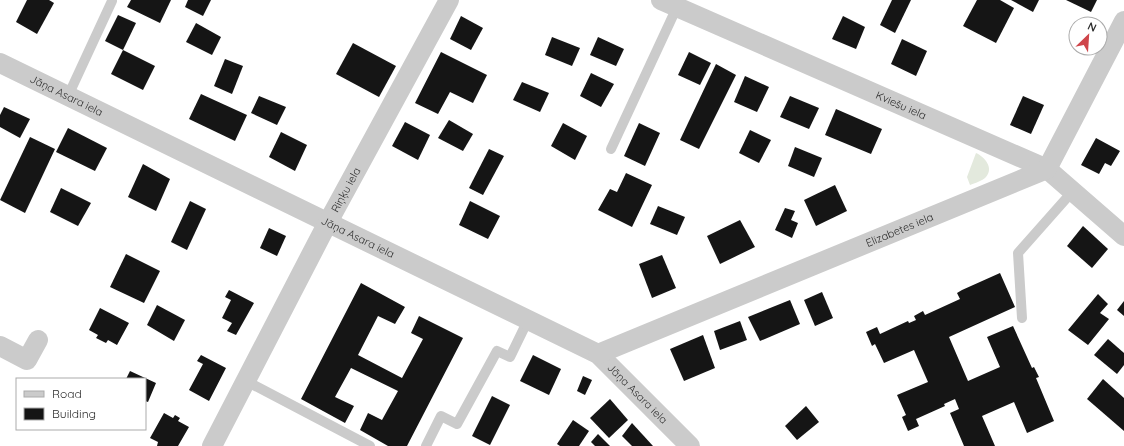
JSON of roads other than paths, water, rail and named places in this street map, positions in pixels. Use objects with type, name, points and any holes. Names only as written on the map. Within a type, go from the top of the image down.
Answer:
[{"type":"street","name":"Riņķu iela","points":[[212,446],[328,224],[449,0]]},
{"type":"street","name":"Kviešu iela","points":[[669,3],[1047,169],[1124,236]]},
{"type":"street","points":[[1047,169],[1124,22]]},
{"type":"street","name":"Jāņa Asara iela","points":[[0,63],[328,224],[598,354],[690,446]]},
{"type":"street","name":"Elizabetes iela","points":[[598,354],[1047,169]]},
{"type":"street","points":[[0,346],[28,360],[38,340]]},
{"type":"lane","points":[[68,96],[112,1]]},
{"type":"lane","points":[[611,149],[669,3]]},
{"type":"lane","points":[[1022,318],[1018,253],[1072,192]]},
{"type":"lane","points":[[426,446],[441,416],[457,424],[497,351],[510,357],[528,320]]},
{"type":"lane","points":[[246,381],[370,446]]}]
